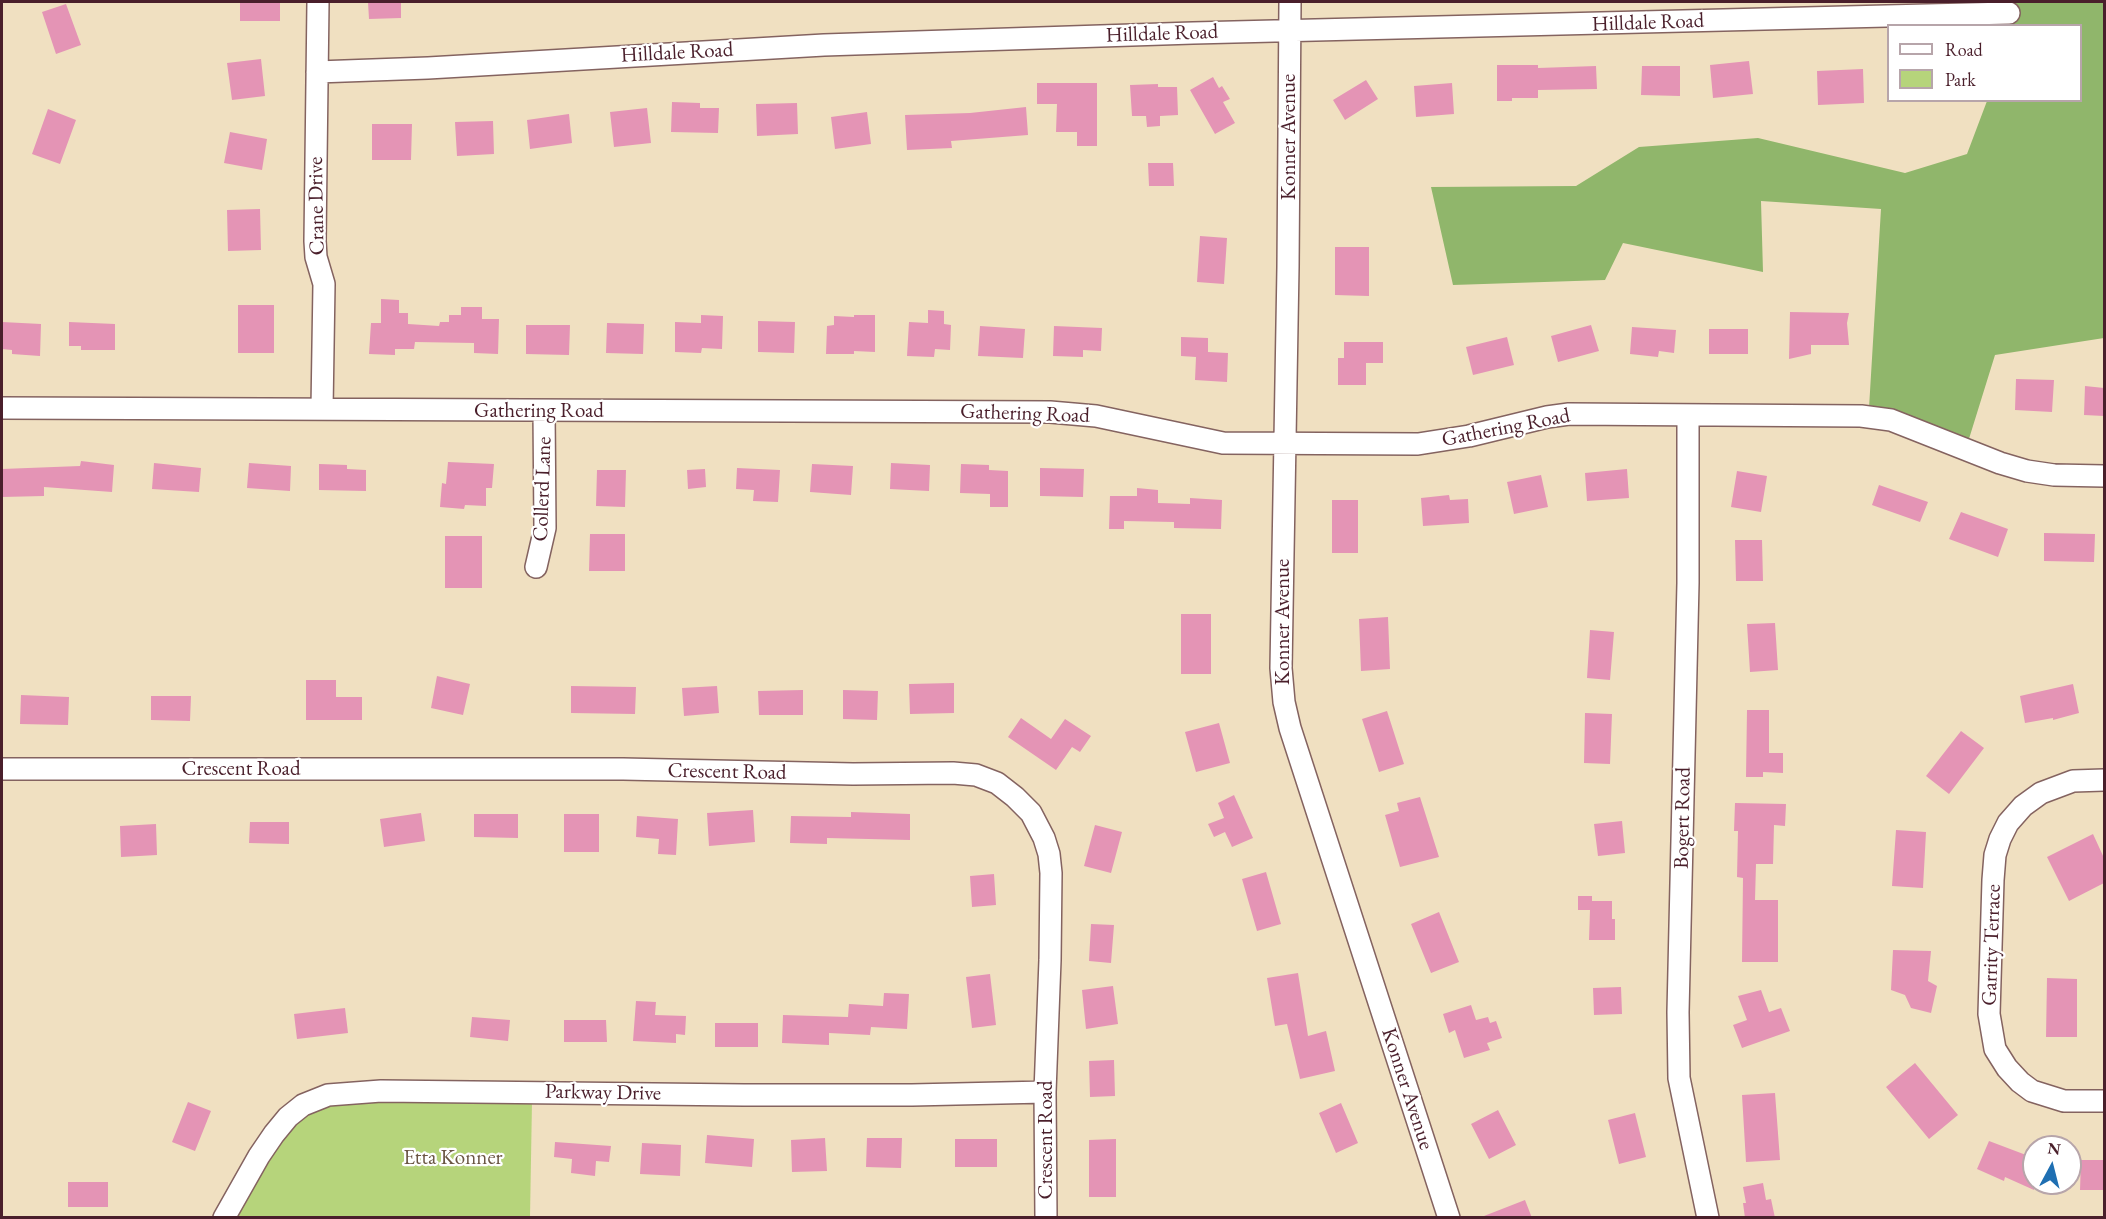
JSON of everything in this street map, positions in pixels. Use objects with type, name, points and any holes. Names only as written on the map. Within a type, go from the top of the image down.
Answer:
[{"type":"street","name":"Crane Drive","points":[[318,2],[315,241],[316,257],[324,284],[322,409]]},
{"type":"street","name":"Konner Avenue","points":[[1290,2],[1281,668],[1284,702],[1290,728],[1449,1218]]},
{"type":"street","name":"Hilldale Road","points":[[316,72],[824,45],[2009,13]]},
{"type":"street","name":"Gathering Road","points":[[2,408],[1050,412],[1096,416],[1223,443],[1418,444],[1469,436],[1569,414],[1861,416],[1891,420],[2000,463],[2027,471],[2054,475],[2104,476]]},
{"type":"street","name":"Collerd Lane","points":[[536,567],[545,528],[544,411]]},
{"type":"street","name":"Bogert Road","points":[[1688,416],[1688,595],[1678,1012],[1679,1078],[1708,1218]]},
{"type":"street","name":"Crescent Road","points":[[2,770],[622,770],[853,774],[953,773],[976,775],[997,783],[1015,796],[1037,823],[1049,854],[1051,873],[1045,1092],[1046,1218]]},
{"type":"street","name":"Garrity Terrace","points":[[2104,780],[2073,781],[2041,793],[2023,806],[2008,823],[2000,839],[1995,855],[1993,880],[1989,1014],[1995,1049],[2007,1068],[2020,1082],[2032,1091],[2064,1101],[2104,1101]]},
{"type":"street","name":"Parkway Drive","points":[[224,1218],[259,1156],[288,1117],[303,1105],[328,1095],[381,1091],[744,1095],[1045,1092]]},
{"type":"green space","points":[[2000,2],[2104,2],[2104,338],[1995,355],[1968,442],[1869,408],[1881,209],[1761,201],[1763,272],[1623,243],[1605,280],[1453,285],[1431,187],[1576,186],[1639,147],[1758,138],[1905,173],[1967,154],[1987,102],[2082,102],[2082,24],[2001,24]]},
{"type":"green space","name":"Etta Konner","points":[[390,1100],[532,1102],[530,1217],[234,1218],[269,1156],[300,1119],[312,1110],[335,1103]]},
{"type":"building","points":[[240,2],[280,2],[280,21],[240,21]]},
{"type":"building","points":[[368,2],[401,2],[401,18],[369,19]]},
{"type":"building","points":[[66,4],[81,45],[56,54],[42,12]]},
{"type":"building","points":[[261,59],[265,96],[232,100],[227,63]]},
{"type":"building","points":[[1749,61],[1753,94],[1713,98],[1710,65]]},
{"type":"building","points":[[1497,65],[1538,65],[1538,68],[1596,66],[1597,89],[1538,90],[1538,98],[1512,98],[1512,101],[1497,101]]},
{"type":"building","points":[[1642,66],[1680,66],[1680,96],[1641,95]]},
{"type":"building","points":[[1863,69],[1864,103],[1818,105],[1817,71]]},
{"type":"building","points":[[1213,77],[1219,88],[1222,86],[1230,99],[1223,102],[1235,123],[1215,134],[1190,90]]},
{"type":"building","points":[[1366,80],[1378,99],[1345,120],[1333,100]]},
{"type":"building","points":[[1037,83],[1097,83],[1097,146],[1077,146],[1077,132],[1056,132],[1057,104],[1037,104]]},
{"type":"building","points":[[1452,83],[1454,114],[1416,117],[1414,86]]},
{"type":"building","points":[[1158,84],[1158,87],[1177,87],[1178,115],[1160,116],[1160,126],[1147,127],[1146,116],[1132,116],[1130,85]]},
{"type":"building","points":[[672,102],[700,103],[700,108],[719,108],[718,133],[671,132]]},
{"type":"building","points":[[797,103],[798,134],[757,136],[756,104]]},
{"type":"building","points":[[1026,107],[1028,135],[951,141],[952,148],[907,150],[905,115],[970,113]]},
{"type":"building","points":[[647,108],[651,143],[614,147],[610,112]]},
{"type":"building","points":[[48,109],[76,120],[60,164],[32,154]]},
{"type":"building","points":[[867,112],[871,144],[835,149],[831,117]]},
{"type":"building","points":[[569,114],[572,143],[530,149],[527,120]]},
{"type":"building","points":[[493,121],[494,154],[457,156],[455,122]]},
{"type":"building","points":[[372,124],[412,124],[411,160],[372,160]]},
{"type":"building","points":[[230,132],[267,139],[262,170],[224,163]]},
{"type":"building","points":[[1148,163],[1173,163],[1174,186],[1149,186]]},
{"type":"building","points":[[260,209],[261,250],[228,251],[227,210]]},
{"type":"building","points":[[1200,236],[1227,238],[1224,284],[1197,282]]},
{"type":"building","points":[[1335,247],[1369,247],[1369,296],[1335,295]]},
{"type":"building","points":[[381,299],[399,300],[399,313],[408,313],[408,324],[439,326],[440,322],[449,322],[449,315],[461,315],[461,307],[482,307],[482,319],[499,319],[498,354],[474,353],[474,343],[415,342],[414,349],[395,349],[395,355],[369,354],[371,323],[381,323]]},
{"type":"building","points":[[238,305],[274,305],[274,353],[238,353]]},
{"type":"building","points":[[928,310],[944,311],[944,324],[951,325],[950,350],[935,349],[934,357],[907,356],[909,322],[928,323]]},
{"type":"building","points":[[1790,312],[1849,313],[1847,323],[1849,345],[1811,345],[1811,354],[1789,359]]},
{"type":"building","points":[[701,315],[723,316],[722,349],[702,348],[701,353],[675,352],[675,322],[701,323]]},
{"type":"building","points":[[854,315],[875,315],[875,352],[854,351],[854,354],[826,354],[827,326],[834,325],[834,316],[854,317]]},
{"type":"building","points":[[758,321],[795,322],[794,353],[758,352]]},
{"type":"building","points":[[2,322],[41,324],[40,356],[12,354],[12,350],[2,349]]},
{"type":"building","points":[[69,322],[115,324],[115,350],[81,350],[81,346],[69,346]]},
{"type":"building","points":[[607,323],[644,324],[643,354],[606,353]]},
{"type":"building","points":[[526,325],[570,325],[569,355],[526,354]]},
{"type":"building","points":[[1591,325],[1599,351],[1558,362],[1551,336]]},
{"type":"building","points":[[980,326],[1025,329],[1023,358],[978,356]]},
{"type":"building","points":[[1054,326],[1102,328],[1101,351],[1083,350],[1083,357],[1053,356]]},
{"type":"building","points":[[1632,327],[1676,330],[1674,353],[1659,351],[1658,357],[1630,354]]},
{"type":"building","points":[[1709,329],[1748,329],[1748,354],[1709,354]]},
{"type":"building","points":[[1181,337],[1208,338],[1208,352],[1228,353],[1227,382],[1195,380],[1196,357],[1181,356]]},
{"type":"building","points":[[1507,337],[1514,365],[1473,375],[1466,347]]},
{"type":"building","points":[[1344,342],[1383,342],[1383,363],[1366,363],[1366,385],[1338,385],[1338,358],[1344,358]]},
{"type":"building","points":[[2016,379],[2054,380],[2052,412],[2015,410]]},
{"type":"building","points":[[2085,386],[2104,388],[2104,416],[2084,415]]},
{"type":"building","points":[[81,461],[114,465],[112,492],[44,487],[44,496],[2,497],[2,469],[80,466]]},
{"type":"building","points":[[448,462],[494,464],[492,488],[486,488],[486,506],[465,505],[464,509],[440,507],[442,483],[446,484]]},
{"type":"building","points":[[154,463],[201,468],[199,492],[152,489]]},
{"type":"building","points":[[249,463],[291,466],[290,491],[247,488]]},
{"type":"building","points":[[891,463],[930,465],[929,491],[890,489]]},
{"type":"building","points":[[319,464],[347,465],[347,469],[366,470],[366,491],[319,490]]},
{"type":"building","points":[[812,464],[853,466],[851,495],[810,492]]},
{"type":"building","points":[[961,464],[989,465],[989,470],[1008,471],[1008,507],[990,507],[990,494],[960,493]]},
{"type":"building","points":[[737,468],[780,470],[778,502],[753,501],[754,490],[736,489]]},
{"type":"building","points":[[1040,468],[1084,469],[1083,497],[1040,496]]},
{"type":"building","points":[[705,469],[706,487],[688,489],[687,470]]},
{"type":"building","points":[[1627,469],[1629,498],[1587,501],[1585,473]]},
{"type":"building","points":[[597,470],[626,470],[625,507],[596,506]]},
{"type":"building","points":[[1737,471],[1767,476],[1761,512],[1731,507]]},
{"type":"building","points":[[1541,475],[1548,507],[1514,514],[1507,482]]},
{"type":"building","points":[[1879,485],[1928,502],[1920,522],[1872,505]]},
{"type":"building","points":[[1137,488],[1158,490],[1158,503],[1190,504],[1190,498],[1222,500],[1221,529],[1174,528],[1174,522],[1124,521],[1124,529],[1109,529],[1110,496],[1137,496]]},
{"type":"building","points":[[1449,495],[1450,500],[1468,499],[1469,523],[1423,526],[1421,498]]},
{"type":"building","points":[[1332,500],[1358,500],[1358,553],[1332,553]]},
{"type":"building","points":[[1961,512],[2008,529],[1998,557],[1949,539]]},
{"type":"building","points":[[2044,533],[2095,534],[2094,562],[2044,561]]},
{"type":"building","points":[[590,534],[625,534],[625,571],[589,571]]},
{"type":"building","points":[[445,536],[482,536],[482,588],[445,588]]},
{"type":"building","points":[[1735,540],[1762,540],[1763,581],[1736,581]]},
{"type":"building","points":[[1181,614],[1211,614],[1211,674],[1181,674]]},
{"type":"building","points":[[1388,617],[1390,669],[1361,671],[1359,619]]},
{"type":"building","points":[[1775,623],[1778,670],[1750,672],[1747,624]]},
{"type":"building","points":[[1590,630],[1614,632],[1610,680],[1587,678]]},
{"type":"building","points":[[437,676],[470,684],[463,715],[431,708]]},
{"type":"building","points":[[306,680],[336,680],[336,697],[362,697],[362,720],[306,720]]},
{"type":"building","points":[[954,683],[954,713],[910,714],[909,684]]},
{"type":"building","points":[[2073,684],[2079,713],[2053,720],[2053,718],[2025,723],[2020,696]]},
{"type":"building","points":[[571,686],[636,687],[635,714],[571,713]]},
{"type":"building","points":[[717,686],[719,713],[684,716],[682,688]]},
{"type":"building","points":[[803,690],[803,715],[759,715],[758,691]]},
{"type":"building","points":[[843,690],[878,691],[877,720],[843,719]]},
{"type":"building","points":[[21,695],[69,697],[68,725],[20,724]]},
{"type":"building","points":[[151,696],[191,696],[190,721],[151,720]]},
{"type":"building","points":[[1747,710],[1769,710],[1769,753],[1783,753],[1783,773],[1763,772],[1763,777],[1746,777]]},
{"type":"building","points":[[1387,711],[1404,764],[1379,772],[1362,719]]},
{"type":"building","points":[[1585,713],[1612,714],[1610,764],[1584,763]]},
{"type":"building","points":[[1021,718],[1051,739],[1065,719],[1091,736],[1080,752],[1072,747],[1056,770],[1008,737]]},
{"type":"building","points":[[1219,723],[1230,763],[1196,772],[1185,732]]},
{"type":"building","points":[[1961,731],[1984,748],[1949,794],[1926,776]]},
{"type":"building","points":[[1234,795],[1253,838],[1232,847],[1225,832],[1214,837],[1208,824],[1224,818],[1218,803]]},
{"type":"building","points":[[1420,797],[1439,857],[1400,867],[1385,815],[1399,811],[1397,803]]},
{"type":"building","points":[[1735,803],[1786,804],[1785,826],[1774,825],[1773,864],[1756,864],[1755,900],[1778,900],[1778,962],[1742,962],[1743,878],[1737,877],[1738,831],[1734,831]]},
{"type":"building","points":[[753,810],[755,842],[709,846],[707,813]]},
{"type":"building","points":[[851,812],[910,814],[910,840],[827,838],[827,844],[790,843],[791,816],[851,817]]},
{"type":"building","points":[[421,813],[425,841],[384,847],[380,819]]},
{"type":"building","points":[[474,814],[518,814],[518,838],[474,837]]},
{"type":"building","points":[[564,814],[599,814],[599,852],[564,852]]},
{"type":"building","points":[[637,816],[678,819],[676,855],[658,854],[659,839],[636,837]]},
{"type":"building","points":[[1622,821],[1625,853],[1598,856],[1594,824]]},
{"type":"building","points":[[250,822],[289,822],[289,844],[249,843]]},
{"type":"building","points":[[156,824],[157,855],[121,857],[120,826]]},
{"type":"building","points":[[1095,825],[1122,832],[1111,873],[1084,866]]},
{"type":"building","points":[[1896,830],[1926,832],[1923,888],[1892,886]]},
{"type":"building","points":[[2093,834],[2104,858],[2104,883],[2069,901],[2047,857]]},
{"type":"building","points":[[1266,872],[1281,924],[1257,931],[1242,879]]},
{"type":"building","points":[[994,874],[996,905],[972,907],[970,876]]},
{"type":"building","points":[[1578,896],[1592,896],[1592,901],[1612,901],[1615,940],[1589,940],[1590,910],[1578,910]]},
{"type":"building","points":[[1439,912],[1459,962],[1431,973],[1411,924]]},
{"type":"building","points":[[1091,924],[1114,925],[1111,963],[1089,961]]},
{"type":"building","points":[[1893,950],[1931,951],[1928,981],[1937,986],[1931,1013],[1911,1008],[1905,995],[1891,990]]},
{"type":"building","points":[[1298,973],[1308,1036],[1326,1031],[1335,1071],[1300,1079],[1287,1024],[1275,1026],[1267,978]]},
{"type":"building","points":[[990,974],[996,1025],[972,1028],[966,977]]},
{"type":"building","points":[[2047,978],[2077,979],[2077,1037],[2046,1037]]},
{"type":"building","points":[[1113,986],[1118,1024],[1086,1029],[1082,990]]},
{"type":"building","points":[[1621,987],[1622,1014],[1594,1015],[1593,988]]},
{"type":"building","points":[[1761,990],[1769,1012],[1781,1008],[1790,1031],[1742,1048],[1733,1025],[1747,1020],[1738,996]]},
{"type":"building","points":[[884,993],[909,994],[907,1029],[871,1027],[870,1035],[829,1033],[829,1045],[782,1043],[783,1015],[848,1017],[849,1004],[883,1006]]},
{"type":"building","points":[[636,1001],[656,1002],[655,1015],[686,1016],[685,1035],[676,1034],[676,1043],[633,1041]]},
{"type":"building","points":[[1471,1005],[1476,1020],[1488,1017],[1490,1023],[1496,1021],[1502,1038],[1487,1043],[1490,1050],[1464,1058],[1455,1030],[1449,1033],[1443,1014]]},
{"type":"building","points":[[345,1008],[348,1033],[297,1039],[294,1014]]},
{"type":"building","points":[[472,1017],[510,1020],[508,1041],[470,1037]]},
{"type":"building","points":[[564,1020],[606,1020],[607,1042],[564,1042]]},
{"type":"building","points":[[715,1023],[758,1023],[758,1047],[715,1047]]},
{"type":"building","points":[[1114,1060],[1115,1096],[1090,1097],[1089,1061]]},
{"type":"building","points":[[1915,1063],[1958,1115],[1929,1139],[1886,1087]]},
{"type":"building","points":[[1775,1093],[1780,1160],[1746,1162],[1742,1095]]},
{"type":"building","points":[[188,1102],[211,1111],[195,1151],[172,1142]]},
{"type":"building","points":[[1341,1103],[1358,1143],[1336,1153],[1319,1113]]},
{"type":"building","points":[[1498,1110],[1516,1145],[1489,1159],[1471,1124]]},
{"type":"building","points":[[1635,1113],[1646,1157],[1619,1164],[1608,1120]]},
{"type":"building","points":[[707,1135],[754,1139],[752,1167],[705,1163]]},
{"type":"building","points":[[825,1138],[827,1171],[792,1172],[791,1140]]},
{"type":"building","points":[[867,1138],[902,1138],[901,1168],[866,1167]]},
{"type":"building","points":[[955,1139],[997,1139],[997,1167],[955,1167]]},
{"type":"building","points":[[1116,1139],[1116,1197],[1089,1197],[1089,1140]]},
{"type":"building","points":[[1989,1141],[2022,1153],[2022,1185],[2005,1177],[2004,1181],[1977,1169]]},
{"type":"building","points":[[555,1142],[611,1146],[609,1162],[596,1161],[595,1176],[571,1173],[572,1159],[554,1157]]},
{"type":"building","points":[[642,1143],[681,1145],[680,1176],[640,1174]]},
{"type":"building","points":[[2082,1160],[2104,1160],[2104,1190],[2082,1190]]},
{"type":"building","points":[[68,1182],[108,1182],[108,1207],[68,1207]]},
{"type":"building","points":[[1763,1183],[1766,1200],[1771,1199],[1775,1218],[1745,1218],[1743,1203],[1746,1203],[1743,1187]]},
{"type":"building","points":[[1525,1200],[1532,1218],[1484,1218],[1484,1216]]}]
